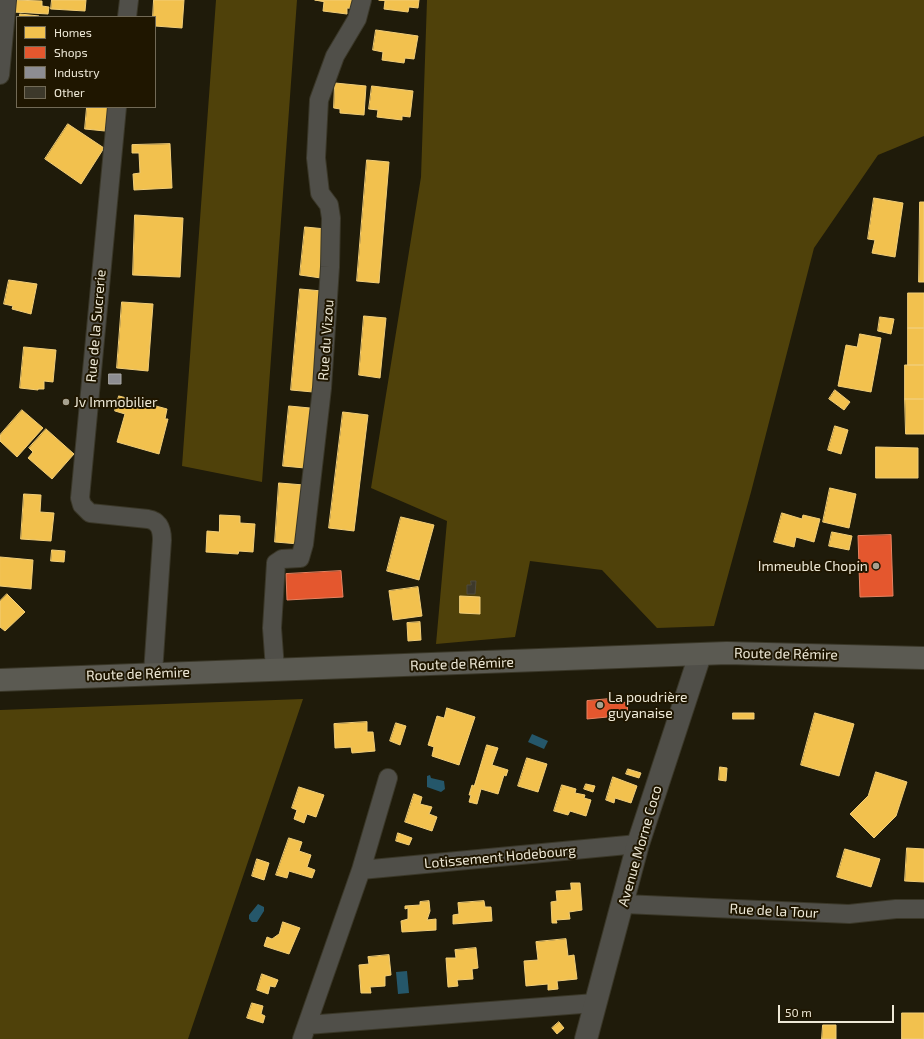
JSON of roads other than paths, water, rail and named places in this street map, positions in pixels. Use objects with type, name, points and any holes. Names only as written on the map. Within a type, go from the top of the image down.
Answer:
[{"type":"main road","name":"Route de Rémire","points":[[0,680],[153,673],[700,655],[807,654],[924,658]]},
{"type":"street","points":[[0,74],[7,0]]},
{"type":"street","points":[[127,16],[129,0]]},
{"type":"street","name":"Rue du Vizou","points":[[275,670],[272,628],[276,563],[282,559],[300,558],[304,544],[322,388],[329,294],[331,218],[329,205],[320,193],[316,158],[319,100],[335,56],[357,19],[362,0]]},
{"type":"street","name":"Rue de la Sucrerie","points":[[116,108],[80,498],[82,505],[90,513],[148,518],[154,520],[160,526],[162,540],[153,673]]},
{"type":"street","name":"Avenue Morne Coco","points":[[586,1039],[624,904],[638,844],[700,655]]},
{"type":"street","points":[[388,778],[361,870],[304,1032],[595,1003]]},
{"type":"street","name":"Lotissement Hodebourg","points":[[361,870],[638,844]]},
{"type":"street","name":"Rue de la Tour","points":[[624,904],[850,914],[896,909],[924,909]]},
{"type":"water","points":[[532,734],[548,741],[544,749],[528,742]]},
{"type":"water","points":[[430,775],[431,778],[444,781],[445,789],[441,792],[427,787],[427,776]]},
{"type":"water","points":[[258,904],[264,907],[264,911],[257,922],[252,922],[249,919],[249,915]]},
{"type":"water","points":[[407,971],[409,993],[398,994],[396,972]]},
{"type":"place","name":"Jv Immobilier","points":[[66,402]]},
{"type":"place","name":"Immeuble Chopin","points":[[876,566]]},
{"type":"place","name":"La poudrière guyanaise","points":[[600,705]]}]
